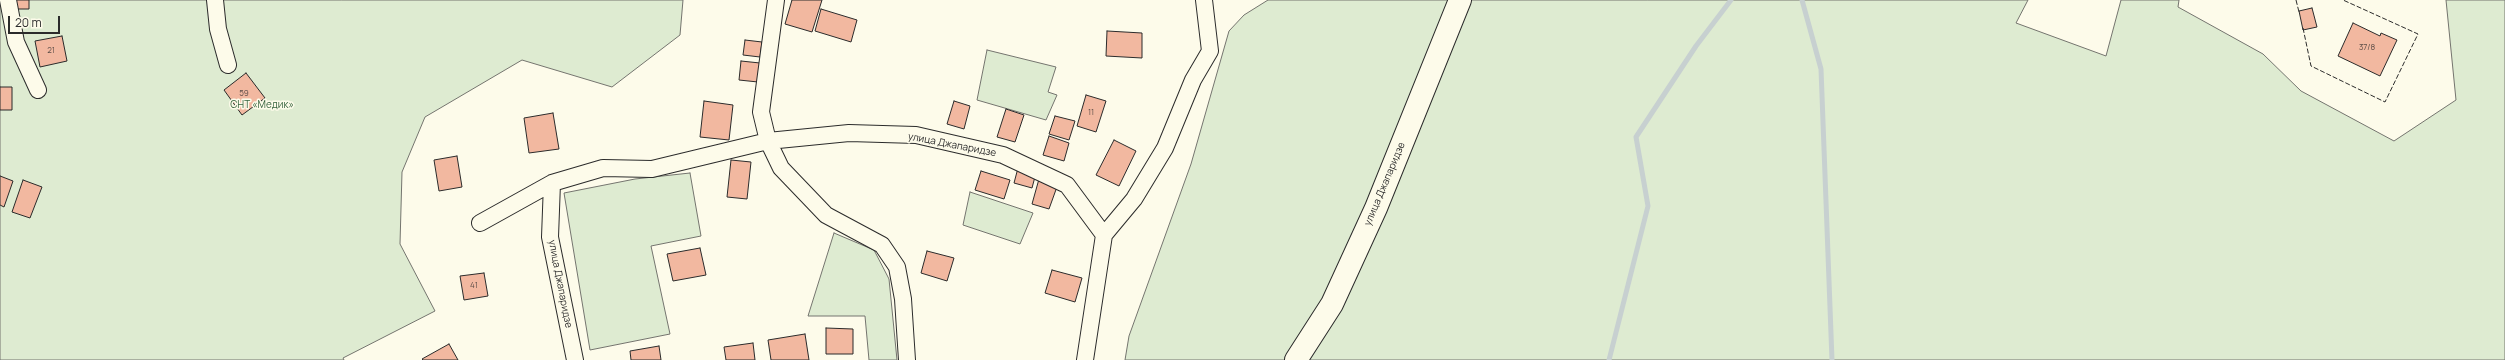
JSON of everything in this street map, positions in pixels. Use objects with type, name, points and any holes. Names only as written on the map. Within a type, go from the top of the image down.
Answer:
[{"type":"street","points":[[8,0],[16,42],[38,90]]},
{"type":"street","points":[[215,0],[218,29],[228,65]]},
{"type":"street","points":[[776,0],[761,112],[768,141],[781,168],[826,215],[882,245],[897,268],[903,299],[906,360]]},
{"type":"street","points":[[1085,360],[1104,235],[1134,199],[1165,148],[1193,80],[1210,51],[1204,0]]},
{"type":"street","name":"улица Джапаридзе","points":[[1296,360],[1332,304],[1376,208],[1460,0]]},
{"type":"street","name":"улица Джапаридзе","points":[[480,223],[552,183],[603,168],[652,169],[768,141],[849,133],[916,135],[1003,155],[1067,185],[1104,235]]},
{"type":"street","name":"улица Джапаридзе","points":[[552,183],[550,237],[575,360]]},
{"type":"green space","name":"СНТ «Медик»","points":[[0,0],[683,0],[680,35],[612,87],[522,60],[425,117],[402,172],[400,244],[435,311],[343,358],[344,360],[0,360]]},
{"type":"green space","points":[[1268,0],[2028,0],[2016,23],[2106,56],[2121,0],[2179,0],[2178,7],[2263,54],[2301,91],[2394,141],[2456,100],[2446,0],[2505,0],[2505,360],[1125,360],[1129,336],[1191,164],[1229,31],[1244,15]]},
{"type":"green space","points":[[987,50],[1056,67],[1048,92],[1057,95],[1046,120],[977,100]]},
{"type":"green space","points":[[690,173],[701,236],[651,246],[670,334],[590,350],[564,193],[635,179]]},
{"type":"green space","points":[[970,192],[1033,213],[1020,244],[963,225]]},
{"type":"green space","points":[[834,233],[874,250],[889,279],[897,360],[869,360],[865,316],[808,316]]},
{"type":"building","points":[[14,0],[29,0],[29,9],[14,9]]},
{"type":"building","points":[[792,0],[822,0],[812,32],[785,24]]},
{"type":"building","points":[[2312,8],[2317,27],[2303,30],[2299,11]]},
{"type":"building","points":[[821,9],[857,20],[851,42],[815,31]]},
{"type":"building","points":[[2353,23],[2380,36],[2381,33],[2397,40],[2380,76],[2338,56]]},
{"type":"building","points":[[1107,31],[1142,33],[1142,58],[1106,56]]},
{"type":"building","points":[[62,36],[67,61],[40,67],[35,41]]},
{"type":"building","points":[[745,40],[762,42],[760,57],[743,55]]},
{"type":"building","points":[[741,61],[760,63],[758,82],[739,80]]},
{"type":"building","points":[[246,73],[265,98],[242,115],[224,90]]},
{"type":"building","points":[[0,87],[12,87],[12,110],[0,110]]},
{"type":"building","points":[[1086,95],[1106,101],[1096,132],[1077,126]]},
{"type":"building","points":[[704,101],[733,105],[729,140],[700,137]]},
{"type":"building","points":[[954,101],[970,106],[964,129],[947,124]]},
{"type":"building","points":[[1006,109],[1024,115],[1015,142],[997,137]]},
{"type":"building","points":[[553,113],[559,149],[529,153],[524,118]]},
{"type":"building","points":[[1055,116],[1075,121],[1069,140],[1049,134]]},
{"type":"building","points":[[1049,136],[1069,143],[1064,161],[1043,155]]},
{"type":"building","points":[[1114,140],[1136,151],[1119,186],[1096,175]]},
{"type":"building","points":[[457,156],[462,187],[439,191],[434,160]]},
{"type":"building","points":[[731,160],[751,162],[747,199],[727,197]]},
{"type":"building","points":[[1018,168],[1036,173],[1032,188],[1014,183]]},
{"type":"building","points":[[981,171],[1010,180],[1004,199],[975,190]]},
{"type":"building","points":[[0,176],[13,181],[4,207],[0,205]]},
{"type":"building","points":[[1039,179],[1058,184],[1049,209],[1032,204]]},
{"type":"building","points":[[23,180],[42,187],[30,218],[12,212]]},
{"type":"building","points":[[700,248],[706,275],[673,281],[667,254]]},
{"type":"building","points":[[927,251],[954,258],[947,281],[921,273]]},
{"type":"building","points":[[1052,270],[1082,278],[1075,302],[1045,293]]},
{"type":"building","points":[[484,273],[488,296],[464,300],[460,276]]},
{"type":"building","points":[[826,328],[853,329],[853,354],[826,354]]},
{"type":"building","points":[[805,334],[809,360],[771,360],[768,340]]},
{"type":"building","points":[[753,343],[755,360],[726,360],[724,347]]},
{"type":"building","points":[[449,344],[458,360],[422,359]]},
{"type":"building","points":[[659,346],[661,360],[631,360],[630,351]]},
{"type":"waterway","points":[[1609,360],[1648,206],[1636,137],[1696,46],[1731,0]]},
{"type":"waterway","points":[[1802,0],[1821,69],[1832,360]]},
{"type":"fence","points":[[2296,0],[2299,12]]},
{"type":"fence","points":[[2303,28],[2311,66],[2385,102],[2418,34],[2343,0]]}]
